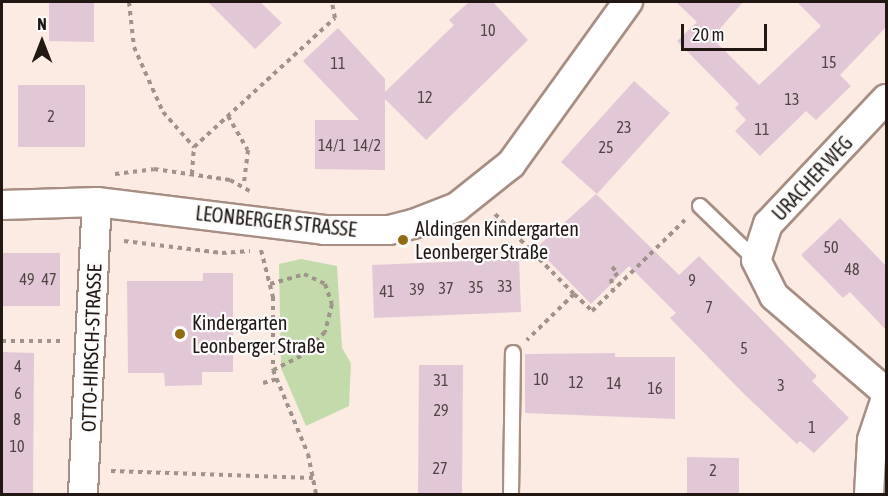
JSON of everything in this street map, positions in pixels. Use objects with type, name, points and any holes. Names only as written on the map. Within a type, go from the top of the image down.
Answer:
[{"type":"street","name":"LEONBERGER STRASSE","points":[[2,205],[98,201],[356,231],[413,224],[476,194],[511,164],[628,2]]},
{"type":"street","name":"URACHER WEG","points":[[756,260],[768,224],[886,99]]},
{"type":"street","name":"OTTO-HIRSCH-STRASSE","points":[[84,483],[98,201]]},
{"type":"street","points":[[756,260],[774,296],[886,392]]},
{"type":"street","points":[[868,495],[872,440],[886,398]]},
{"type":"lane","points":[[700,206],[756,260]]},
{"type":"lane","points":[[512,495],[513,353]]},
{"type":"path","points":[[129,2],[134,47],[163,112],[194,147]]},
{"type":"path","points":[[259,198],[244,185],[192,174],[194,147],[335,18],[332,2]]},
{"type":"path","points":[[228,116],[248,150],[244,185]]},
{"type":"path","points":[[476,194],[592,311],[700,206]]},
{"type":"path","points":[[96,239],[239,254],[260,246],[270,284],[273,370],[313,478],[316,495]]},
{"type":"path","points":[[612,267],[618,273],[612,279],[613,290]]},
{"type":"path","points":[[270,284],[304,274],[325,284],[332,304],[325,333],[301,356],[273,370]]},
{"type":"path","points":[[513,353],[574,294]]},
{"type":"path","points":[[2,341],[43,341]]},
{"type":"path","points":[[263,383],[277,379]]},
{"type":"path","points":[[84,483],[313,478]]},
{"type":"green space","points":[[301,259],[337,266],[342,348],[351,363],[349,406],[306,426],[281,368],[279,264]]},
{"type":"building","points":[[49,2],[94,2],[94,42],[49,41]]},
{"type":"building","points":[[208,2],[260,2],[282,23],[255,49]]},
{"type":"building","points":[[469,2],[493,2],[528,40],[426,140],[385,99],[385,170],[315,169],[315,120],[359,120],[303,61],[338,28],[385,79],[385,92],[454,25],[449,20]]},
{"type":"building","points":[[676,2],[743,2],[712,38],[759,85],[821,26],[797,2],[886,2],[886,27],[840,75],[851,86],[816,120],[806,111],[760,156],[735,131],[746,120],[735,108],[739,104],[677,41],[697,22]]},
{"type":"building","points":[[634,81],[670,113],[597,194],[561,162]]},
{"type":"building","points":[[18,85],[85,85],[85,147],[18,147]]},
{"type":"building","points":[[596,194],[679,275],[699,256],[817,376],[812,381],[849,418],[814,453],[800,441],[797,444],[744,394],[670,318],[676,313],[629,266],[591,304],[536,248]]},
{"type":"building","points":[[840,218],[886,266],[886,330],[850,292],[843,298],[801,255]]},
{"type":"building","points":[[2,253],[60,253],[60,306],[2,306]]},
{"type":"building","points":[[519,259],[521,312],[374,318],[372,265]]},
{"type":"building","name":"Kindergarten Leonberger Straße","points":[[203,273],[233,273],[233,372],[202,372],[202,385],[165,386],[164,373],[128,373],[127,281],[203,281]]},
{"type":"building","points":[[2,352],[34,353],[33,495],[2,495]]},
{"type":"building","points":[[615,353],[615,357],[675,357],[675,419],[525,413],[525,354]]},
{"type":"building","points":[[419,365],[463,365],[462,495],[418,495]]},
{"type":"building","points":[[687,457],[739,458],[739,495],[687,495]]},
{"type":"place","name":"Aldingen Kindergarten Leonberger Straße","points":[[403,240]]},
{"type":"place","name":"Kindergarten Leonberger Straße","points":[[180,334]]}]
